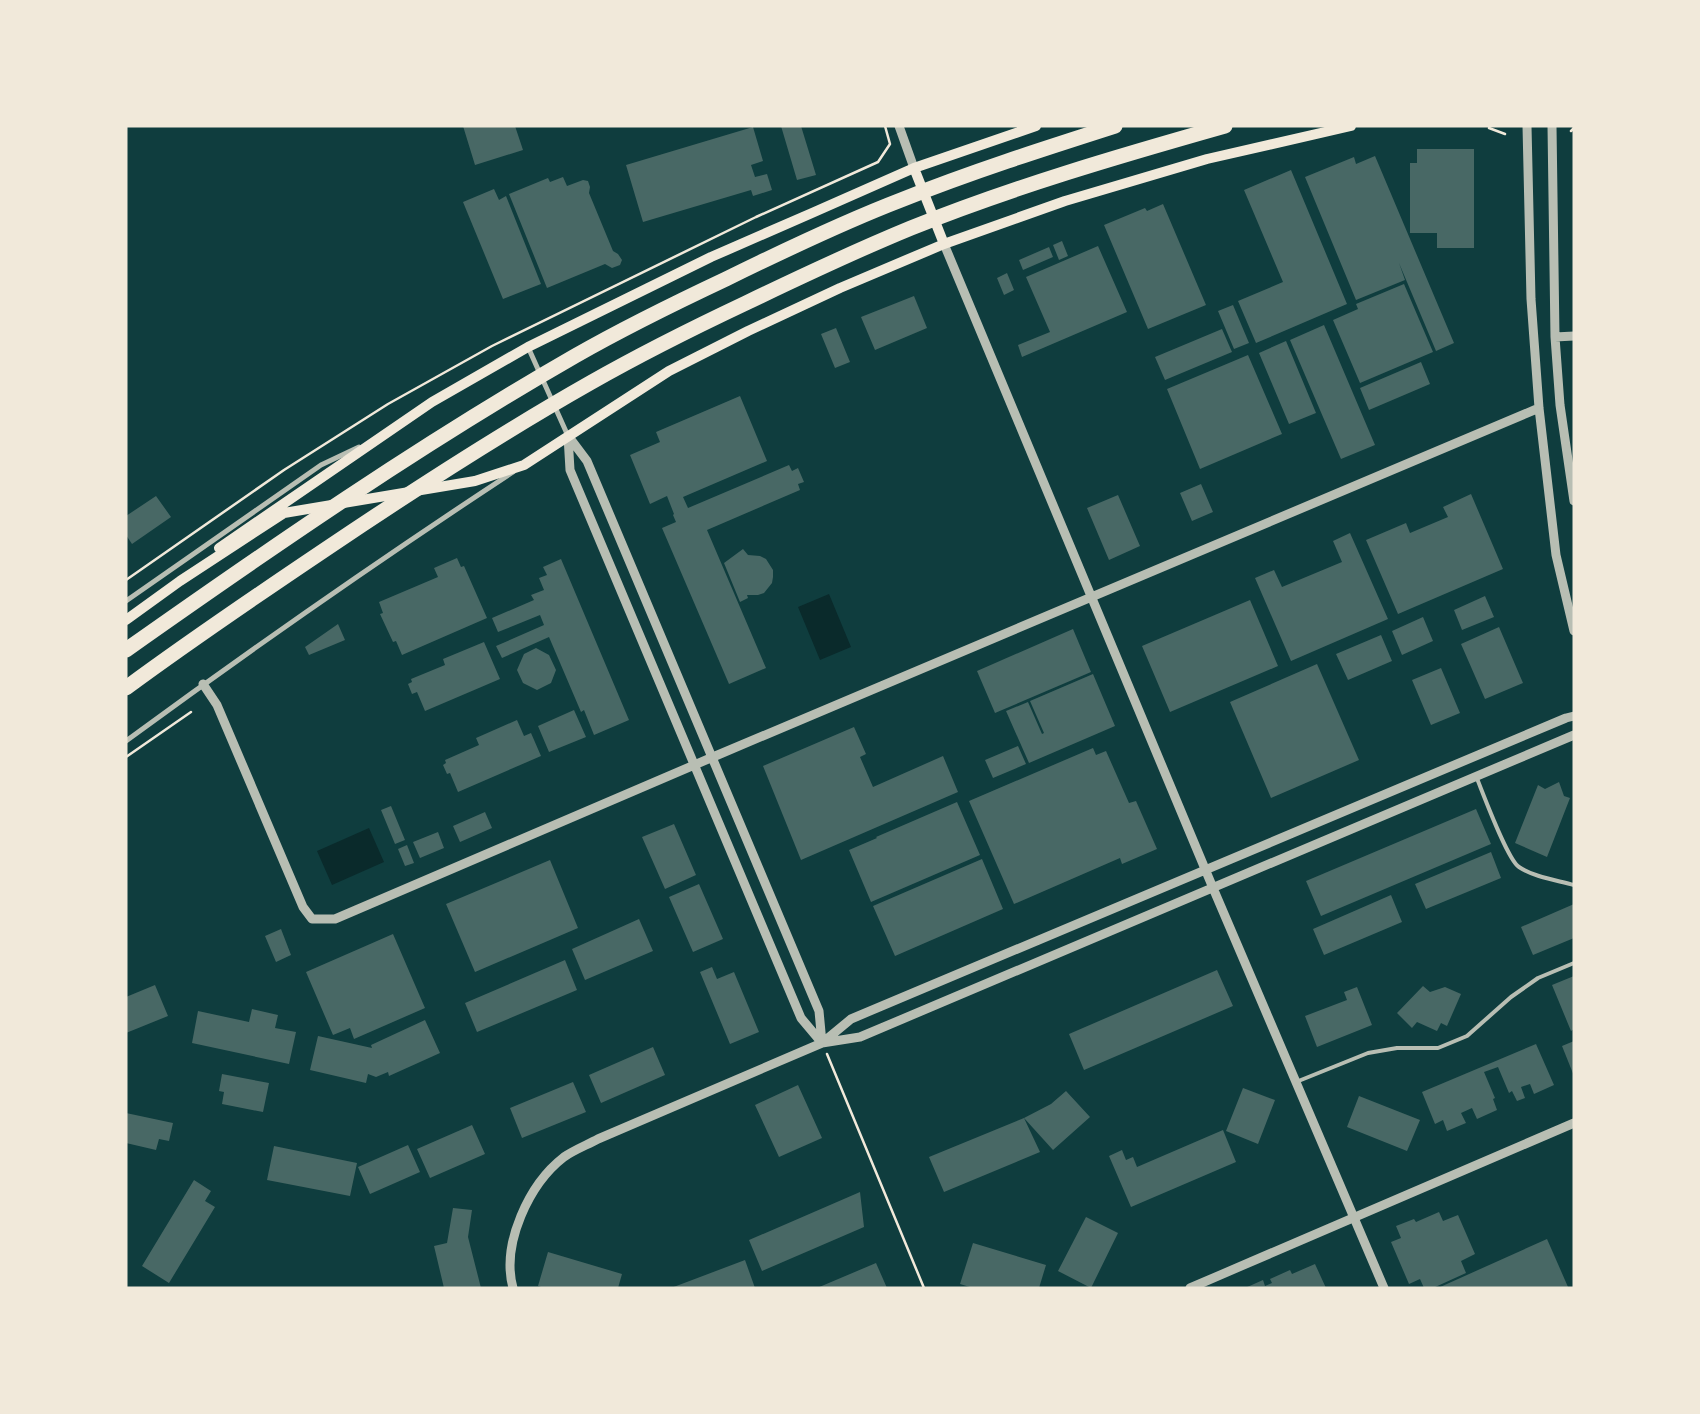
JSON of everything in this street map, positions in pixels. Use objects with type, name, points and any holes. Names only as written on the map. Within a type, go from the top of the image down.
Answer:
[{"type":"highway","points":[[126,650],[242,568],[362,487],[471,418],[577,355],[685,298],[799,243],[900,200],[1115,126]]},
{"type":"highway","points":[[126,688],[269,587],[384,510],[488,444],[591,382],[701,325],[807,273],[911,228],[1016,190],[1119,156],[1225,126]]},
{"type":"main road","points":[[180,581],[218,549],[375,440],[432,402],[528,347],[711,257],[914,168],[1036,126]]},
{"type":"main road","points":[[126,620],[180,581],[284,513],[475,481],[524,465],[670,370],[840,288],[944,244],[1065,201],[1207,158],[1351,126]]},
{"type":"main road","points":[[914,168],[944,244]]},
{"type":"street","points":[[899,126],[914,168]]},
{"type":"street","points":[[1527,126],[1531,299],[1539,408],[1556,555],[1574,631]]},
{"type":"street","points":[[1552,126],[1555,337],[1560,405],[1574,501]]},
{"type":"street","points":[[944,244],[1213,888],[1384,1288]]},
{"type":"street","points":[[1555,337],[1574,336]]},
{"type":"street","points":[[528,347],[568,436],[587,461],[713,756],[819,1011],[822,1043]]},
{"type":"street","points":[[203,684],[217,705],[303,908],[312,919],[335,918],[713,756],[1539,408]]},
{"type":"street","points":[[568,436],[570,470],[801,1018],[822,1043]]},
{"type":"street","points":[[126,601],[321,465],[375,440]]},
{"type":"street","points":[[126,741],[203,684],[440,520],[524,465]]},
{"type":"street","points":[[822,1043],[852,1018],[1574,716]]},
{"type":"street","points":[[513,1288],[510,1277],[512,1242],[523,1210],[540,1182],[564,1158],[598,1139],[822,1043],[860,1037],[1574,735]]},
{"type":"street","points":[[1190,1288],[1574,1123]]},
{"type":"lane","points":[[1476,776],[1509,854],[1518,866],[1533,873],[1574,884]]},
{"type":"lane","points":[[1296,1082],[1368,1053],[1397,1048],[1438,1048],[1467,1036],[1511,997],[1538,978],[1574,963]]},
{"type":"path","points":[[1489,128],[1505,134]]},
{"type":"path","points":[[1571,131],[1574,128]]},
{"type":"path","points":[[126,757],[191,712]]},
{"type":"path","points":[[822,1043],[924,1288]]},
{"type":"water","points":[[829,594],[851,647],[820,660],[798,607]]},
{"type":"water","points":[[369,828],[384,862],[332,885],[317,851]]},
{"type":"building","points":[[463,126],[515,126],[523,150],[475,165]]},
{"type":"building","points":[[781,126],[801,126],[816,175],[797,180]]},
{"type":"building","points":[[753,127],[763,161],[751,165],[755,177],[767,174],[772,190],[753,196],[751,190],[643,222],[626,165]]},
{"type":"building","points":[[1417,149],[1474,149],[1474,248],[1437,248],[1437,233],[1410,233],[1410,163],[1417,163]]},
{"type":"building","points":[[1375,156],[1454,343],[1436,351],[1399,263],[1405,280],[1356,300],[1305,177],[1354,157],[1356,164]]},
{"type":"building","points":[[1291,170],[1347,304],[1256,343],[1238,301],[1283,282],[1244,190]]},
{"type":"building","points":[[563,177],[567,186],[583,180],[588,181],[589,193],[613,251],[622,260],[620,265],[612,268],[605,264],[547,288],[509,194],[548,178],[550,182]]},
{"type":"building","points":[[494,189],[499,200],[506,196],[541,284],[503,299],[463,202]]},
{"type":"building","points":[[1163,204],[1206,305],[1148,329],[1104,225],[1145,208],[1147,211]]},
{"type":"building","points":[[1062,241],[1068,256],[1059,260],[1053,245]]},
{"type":"building","points":[[1098,246],[1127,312],[1022,357],[1018,345],[1050,332],[1026,277]]},
{"type":"building","points":[[1049,247],[1053,257],[1023,270],[1019,260]]},
{"type":"building","points":[[1007,273],[1014,290],[1004,295],[997,278]]},
{"type":"building","points":[[1404,284],[1433,352],[1360,383],[1333,320],[1358,309],[1356,304]]},
{"type":"building","points":[[914,296],[927,328],[875,350],[861,317]]},
{"type":"building","points":[[1233,305],[1249,343],[1234,349],[1218,311]]},
{"type":"building","points":[[1324,325],[1375,445],[1341,459],[1290,340]]},
{"type":"building","points":[[836,328],[850,362],[835,368],[821,334]]},
{"type":"building","points":[[1222,329],[1232,352],[1165,380],[1155,357]]},
{"type":"building","points":[[1286,341],[1316,413],[1289,424],[1259,353]]},
{"type":"building","points":[[1248,355],[1282,434],[1200,469],[1167,389]]},
{"type":"building","points":[[1421,362],[1430,384],[1369,410],[1360,388]]},
{"type":"building","points":[[740,396],[767,461],[683,497],[688,508],[789,465],[792,471],[798,468],[804,482],[798,484],[800,490],[707,530],[766,668],[729,684],[662,528],[676,522],[667,496],[650,504],[630,455],[660,442],[656,432]]},
{"type":"building","points":[[1201,484],[1213,512],[1192,521],[1180,493]]},
{"type":"building","points":[[1471,494],[1503,569],[1398,614],[1366,540],[1406,523],[1410,533],[1448,517],[1443,507]]},
{"type":"building","points":[[1118,495],[1140,546],[1109,560],[1087,508]]},
{"type":"building","points":[[156,496],[171,517],[132,544],[126,535],[126,516]]},
{"type":"building","points":[[1350,533],[1388,619],[1291,661],[1255,578],[1274,570],[1282,587],[1342,562],[1333,541]]},
{"type":"building","points":[[743,549],[748,555],[760,556],[766,559],[773,570],[773,577],[772,583],[764,593],[747,595],[748,598],[740,602],[724,563]]},
{"type":"building","points":[[457,558],[461,567],[464,566],[487,618],[402,655],[396,641],[393,642],[380,614],[383,613],[379,602],[438,577],[434,568]]},
{"type":"building","points":[[561,559],[629,720],[594,735],[584,710],[581,712],[549,637],[502,658],[496,646],[544,625],[540,615],[498,632],[492,618],[534,600],[531,595],[544,590],[539,578],[547,575],[543,567]]},
{"type":"building","points":[[1485,596],[1494,617],[1462,630],[1454,610]]},
{"type":"building","points":[[1250,600],[1278,666],[1170,712],[1142,646]]},
{"type":"building","points":[[1423,617],[1433,641],[1402,655],[1392,631]]},
{"type":"building","points":[[338,624],[345,640],[309,655],[305,647]]},
{"type":"building","points":[[1499,627],[1523,683],[1485,699],[1461,644]]},
{"type":"building","points":[[1073,629],[1091,672],[995,713],[977,671]]},
{"type":"building","points":[[1381,635],[1392,661],[1348,680],[1336,654]]},
{"type":"building","points":[[484,642],[500,679],[425,711],[417,692],[412,694],[408,684],[412,682],[411,679],[445,665],[443,659]]},
{"type":"building","points":[[536,648],[549,655],[556,670],[551,683],[537,690],[523,683],[517,670],[524,654]]},
{"type":"building","points":[[1317,664],[1359,760],[1271,798],[1230,702]]},
{"type":"building","points":[[1441,668],[1460,713],[1431,725],[1412,680]]},
{"type":"building","points":[[1093,674],[1115,726],[1029,763],[1006,711],[1028,702],[1042,734],[1044,733],[1030,701]]},
{"type":"building","points":[[574,710],[586,737],[549,752],[538,726]]},
{"type":"building","points":[[517,720],[524,736],[531,733],[541,756],[458,792],[450,773],[447,774],[443,765],[446,763],[445,760],[479,745],[476,738]]},
{"type":"building","points":[[854,727],[866,754],[860,757],[873,787],[943,756],[958,792],[801,860],[763,766]]},
{"type":"building","points":[[1018,746],[1026,764],[993,778],[985,760]]},
{"type":"building","points":[[1093,748],[1096,755],[1106,751],[1129,803],[1136,801],[1157,849],[1122,864],[1120,858],[1014,904],[969,801]]},
{"type":"building","points":[[1559,782],[1564,796],[1570,798],[1547,857],[1515,843],[1538,785],[1545,789]]},
{"type":"building","points":[[957,802],[980,855],[871,902],[849,850]]},
{"type":"building","points":[[391,806],[405,840],[395,844],[381,810]]},
{"type":"building","points":[[1476,809],[1491,844],[1321,916],[1306,881]]},
{"type":"building","points":[[485,812],[492,828],[460,842],[453,826]]},
{"type":"building","points":[[674,824],[696,875],[665,889],[642,837]]},
{"type":"building","points":[[438,832],[444,848],[420,858],[413,842]]},
{"type":"building","points":[[407,845],[414,863],[405,866],[398,849]]},
{"type":"building","points":[[1491,852],[1501,878],[1426,909],[1415,884]]},
{"type":"building","points":[[982,859],[1003,909],[895,956],[873,906]]},
{"type":"building","points":[[550,860],[578,928],[475,972],[446,904]]},
{"type":"building","points":[[699,884],[723,939],[693,952],[669,897]]},
{"type":"building","points":[[1391,895],[1402,922],[1324,955],[1313,929]]},
{"type":"building","points":[[1574,904],[1574,938],[1533,955],[1521,927]]},
{"type":"building","points":[[639,919],[653,951],[585,980],[572,949]]},
{"type":"building","points":[[281,929],[291,955],[276,962],[265,936]]},
{"type":"building","points":[[393,934],[425,1008],[354,1039],[350,1028],[333,1035],[306,972]]},
{"type":"building","points":[[565,960],[577,990],[477,1032],[465,1003]]},
{"type":"building","points":[[712,967],[717,979],[734,972],[759,1032],[730,1044],[700,972]]},
{"type":"building","points":[[1217,970],[1233,1006],[1084,1070],[1069,1034]]},
{"type":"building","points":[[1574,976],[1574,1029],[1571,1031],[1552,985]]},
{"type":"building","points":[[155,985],[168,1016],[126,1033],[126,997]]},
{"type":"building","points":[[1423,986],[1430,992],[1445,987],[1461,994],[1447,1026],[1441,1023],[1437,1031],[1417,1022],[1412,1028],[1397,1013]]},
{"type":"building","points":[[1357,987],[1372,1025],[1317,1047],[1305,1016],[1347,1000],[1344,992]]},
{"type":"building","points":[[252,1009],[278,1015],[275,1028],[296,1032],[289,1064],[192,1043],[198,1011],[249,1022]]},
{"type":"building","points":[[425,1020],[440,1053],[389,1076],[388,1072],[376,1077],[368,1074],[366,1083],[310,1070],[318,1036],[372,1048],[371,1045]]},
{"type":"building","points":[[1574,1041],[1574,1076],[1562,1046]]},
{"type":"building","points":[[1536,1044],[1554,1085],[1534,1094],[1530,1084],[1521,1087],[1525,1098],[1517,1101],[1512,1091],[1509,1093],[1498,1067],[1484,1072],[1495,1098],[1493,1099],[1497,1110],[1477,1119],[1472,1108],[1461,1113],[1466,1123],[1447,1131],[1443,1120],[1435,1124],[1422,1092]]},
{"type":"building","points":[[653,1047],[665,1075],[601,1103],[589,1075]]},
{"type":"building","points":[[222,1074],[269,1083],[263,1112],[222,1104],[224,1092],[219,1091]]},
{"type":"building","points":[[573,1082],[586,1112],[522,1138],[510,1108]]},
{"type":"building","points":[[798,1085],[822,1138],[779,1157],[755,1105]]},
{"type":"building","points":[[1243,1088],[1275,1100],[1258,1144],[1226,1131]]},
{"type":"building","points":[[1066,1091],[1090,1117],[1053,1150],[1024,1118],[1051,1104]]},
{"type":"building","points":[[1359,1096],[1420,1120],[1407,1151],[1347,1127]]},
{"type":"building","points":[[126,1113],[173,1123],[169,1141],[159,1139],[156,1150],[126,1143]]},
{"type":"building","points":[[1024,1118],[1040,1152],[944,1192],[929,1157]]},
{"type":"building","points":[[472,1125],[485,1154],[430,1178],[417,1149]]},
{"type":"building","points":[[1223,1130],[1236,1162],[1131,1207],[1109,1156],[1122,1150],[1126,1160],[1133,1157],[1137,1167]]},
{"type":"building","points":[[408,1145],[420,1172],[370,1194],[358,1167]]},
{"type":"building","points":[[274,1146],[357,1163],[350,1196],[267,1180]]},
{"type":"building","points":[[194,1180],[211,1191],[205,1201],[215,1207],[169,1283],[142,1266]]},
{"type":"building","points":[[860,1192],[864,1227],[762,1271],[749,1240]]},
{"type":"building","points":[[453,1208],[472,1210],[468,1237],[481,1288],[444,1288],[434,1246],[447,1243]]},
{"type":"building","points":[[1439,1212],[1443,1221],[1458,1215],[1475,1254],[1461,1261],[1466,1273],[1433,1288],[1424,1288],[1420,1279],[1409,1284],[1391,1242],[1401,1238],[1396,1226],[1414,1219],[1416,1222]]},
{"type":"building","points":[[1086,1217],[1118,1233],[1091,1288],[1058,1271]]},
{"type":"building","points":[[1547,1239],[1567,1288],[1438,1288]]},
{"type":"building","points":[[973,1243],[1046,1265],[1039,1288],[973,1288],[960,1284]]},
{"type":"building","points":[[548,1252],[622,1274],[618,1288],[544,1288],[538,1286]]},
{"type":"building","points":[[745,1260],[755,1288],[671,1288]]},
{"type":"building","points":[[876,1263],[887,1288],[817,1288]]},
{"type":"building","points":[[1315,1264],[1326,1288],[1245,1288],[1263,1280],[1265,1286],[1272,1283],[1270,1279],[1290,1270],[1292,1274]]}]
